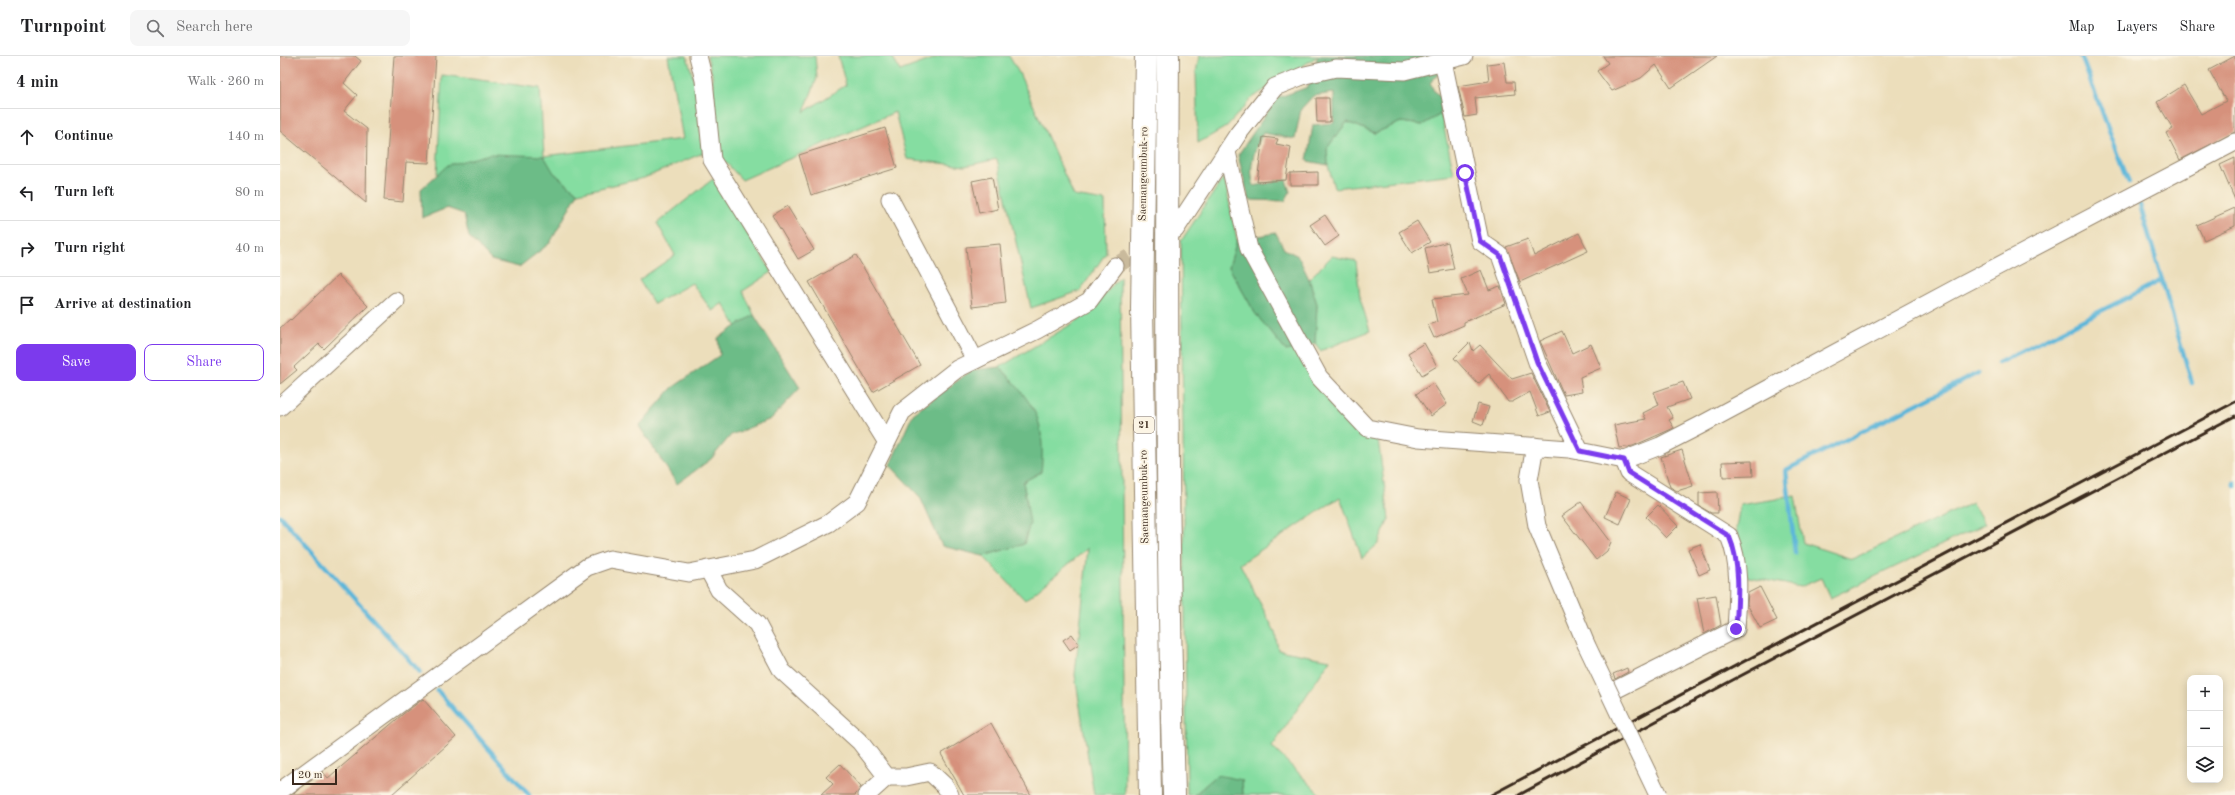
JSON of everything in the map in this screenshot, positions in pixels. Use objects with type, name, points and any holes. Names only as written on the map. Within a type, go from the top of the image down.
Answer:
[{"type":"highway","name":"Saemangeumbuk-ro","points":[[1146,56],[1142,308],[1150,795]]},
{"type":"highway","name":"Saemangeumbuk-ro","points":[[1168,56],[1166,385],[1168,590],[1174,795]]},
{"type":"street","points":[[698,56],[704,80],[712,160],[886,441]]},
{"type":"street","points":[[1390,56],[1404,71]]},
{"type":"street","points":[[1175,230],[1227,152],[1275,87],[1305,75],[1336,68],[1404,71],[1464,56]]},
{"type":"street","points":[[1443,61],[1480,241],[1500,255],[1537,362],[1580,451]]},
{"type":"street","points":[[1227,152],[1249,249],[1319,377],[1367,428],[1418,438],[1535,446],[1580,451],[1624,460],[1660,446],[1699,426],[1960,286],[2235,142]]},
{"type":"street","points":[[890,199],[975,360]]},
{"type":"street","points":[[280,790],[587,567],[610,559],[689,573],[755,560],[829,523],[857,502],[886,441],[902,412],[957,369],[1037,330],[1089,301],[1115,266]]},
{"type":"street","points":[[280,407],[396,301]]},
{"type":"street","points":[[1535,446],[1529,480],[1537,526],[1586,644],[1658,795]]},
{"type":"street","points":[[1609,693],[1736,629],[1738,588],[1734,548],[1729,536],[1629,473],[1624,460]]},
{"type":"street","points":[[708,569],[719,590],[757,624],[782,671],[860,742],[887,777]]},
{"type":"street","points":[[867,795],[887,777],[906,777],[930,772],[945,786],[950,795]]},
{"type":"green space","points":[[668,56],[687,56],[695,84],[703,153],[644,178],[578,193],[554,173],[437,175],[442,75],[540,88],[544,156],[683,139]]},
{"type":"green space","points":[[707,56],[815,56],[817,78],[804,112],[846,85],[838,56],[892,56],[900,71],[941,56],[1009,56],[1019,73],[1074,196],[1105,201],[1106,253],[1080,291],[1031,308],[997,159],[965,166],[907,159],[895,112],[742,180],[719,155],[712,74]]},
{"type":"green space","points":[[1199,56],[1318,56],[1252,98],[1226,127],[1198,143],[1196,73]]},
{"type":"green space","points":[[1318,56],[1455,56],[1430,83],[1434,91],[1441,98],[1441,114],[1422,125],[1401,122],[1375,133],[1347,122],[1327,148],[1328,165],[1307,161],[1313,125],[1334,123],[1334,93],[1313,96],[1301,109],[1295,139],[1263,133],[1253,159],[1252,179],[1254,186],[1275,182],[1274,175],[1285,177],[1290,192],[1285,201],[1249,200],[1238,155],[1277,98],[1308,87]]},
{"type":"green space","points":[[1441,114],[1454,174],[1334,188],[1328,165],[1327,148],[1347,122],[1375,133],[1401,122],[1422,125]]},
{"type":"green space","points":[[490,154],[544,156],[554,173],[578,193],[550,243],[519,267],[491,260],[469,237],[464,214],[447,208],[422,218],[421,189],[448,165]]},
{"type":"green space","points":[[1224,177],[1237,240],[1229,267],[1255,313],[1286,351],[1293,349],[1334,410],[1378,439],[1389,519],[1378,544],[1362,558],[1340,497],[1240,564],[1275,632],[1278,650],[1330,660],[1272,747],[1321,795],[1243,795],[1242,780],[1217,776],[1194,795],[1187,795],[1181,241]]},
{"type":"green space","points":[[713,179],[772,272],[743,291],[754,315],[737,327],[723,303],[712,311],[692,283],[654,304],[639,280],[675,255],[657,223]]},
{"type":"green space","points":[[1276,233],[1284,249],[1298,256],[1309,279],[1317,304],[1315,344],[1286,351],[1255,313],[1229,267],[1237,240]]},
{"type":"green space","points":[[1332,256],[1356,261],[1360,298],[1370,331],[1320,351],[1315,344],[1317,304],[1309,279]]},
{"type":"green space","points":[[1120,277],[1125,795],[1094,795],[1075,675],[1088,548],[1025,600],[983,556],[1024,544],[1027,502],[1023,482],[1041,472],[1013,381],[1000,367],[1085,316]]},
{"type":"green space","points":[[754,315],[800,388],[771,419],[731,435],[711,459],[677,484],[639,426],[672,388],[720,355],[718,338]]},
{"type":"green space","points":[[1000,367],[1025,397],[1037,417],[1041,437],[1042,466],[1041,472],[1023,482],[1030,523],[1024,544],[983,556],[942,546],[920,497],[890,465],[913,414],[972,370]]},
{"type":"green space","points":[[1795,496],[1803,543],[1852,559],[1972,503],[1985,524],[1830,598],[1821,578],[1800,587],[1744,576],[1736,528],[1740,505]]},
{"type":"green space","points":[[1217,775],[1242,780],[1243,795],[1194,795]]},
{"type":"building","points":[[280,56],[355,56],[361,61],[344,83],[357,95],[344,111],[367,129],[366,203],[280,131]]},
{"type":"building","points":[[394,56],[436,56],[429,163],[406,162],[403,202],[384,200]]},
{"type":"building","points":[[1603,56],[1717,56],[1671,88],[1656,65],[1641,78],[1612,91],[1597,71],[1608,63]]},
{"type":"building","points":[[2235,56],[2235,132],[2180,160],[2166,133],[2173,129],[2157,102],[2184,85],[2201,114],[2226,101],[2209,70]]},
{"type":"building","points":[[1504,62],[1507,82],[1514,82],[1515,94],[1475,98],[1477,115],[1465,117],[1458,86],[1489,81],[1487,64]]},
{"type":"building","points":[[1316,98],[1329,98],[1330,122],[1317,122]]},
{"type":"building","points":[[885,128],[897,168],[811,195],[799,155]]},
{"type":"building","points":[[1263,137],[1278,139],[1276,144],[1291,147],[1286,180],[1257,182]]},
{"type":"building","points":[[2235,158],[2235,200],[2220,165]]},
{"type":"building","points":[[1318,172],[1318,185],[1290,185],[1290,173]]},
{"type":"building","points":[[992,177],[998,209],[979,213],[972,181]]},
{"type":"building","points":[[787,206],[814,250],[798,259],[772,215]]},
{"type":"building","points":[[2235,208],[2235,226],[2204,240],[2197,225]]},
{"type":"building","points":[[1325,215],[1339,236],[1325,246],[1310,225]]},
{"type":"building","points":[[1417,221],[1430,242],[1412,253],[1399,232]]},
{"type":"building","points":[[1579,233],[1588,251],[1520,282],[1506,247],[1528,239],[1534,256]]},
{"type":"building","points":[[1448,242],[1454,269],[1430,273],[1425,248]]},
{"type":"building","points":[[1000,244],[1006,303],[972,307],[966,247]]},
{"type":"building","points":[[856,255],[920,365],[873,392],[809,282]]},
{"type":"building","points":[[1481,270],[1489,290],[1500,286],[1506,304],[1464,322],[1464,325],[1434,338],[1428,325],[1437,322],[1432,299],[1468,295],[1461,279]]},
{"type":"building","points":[[338,275],[368,306],[324,349],[319,344],[294,367],[297,370],[280,384],[280,328],[290,319],[291,320]]},
{"type":"building","points":[[1562,331],[1572,353],[1591,344],[1601,368],[1580,377],[1582,392],[1564,395],[1540,341]]},
{"type":"building","points":[[1470,342],[1473,351],[1480,345],[1512,379],[1531,373],[1550,412],[1539,416],[1530,392],[1512,402],[1508,402],[1489,374],[1478,384],[1454,358]]},
{"type":"building","points":[[1424,343],[1437,366],[1422,375],[1408,353]]},
{"type":"building","points":[[1683,382],[1690,399],[1667,407],[1673,418],[1669,420],[1674,428],[1633,446],[1619,448],[1614,425],[1646,419],[1643,413],[1659,405],[1654,392]]},
{"type":"building","points":[[1433,383],[1447,404],[1431,416],[1416,394]]},
{"type":"building","points":[[1478,404],[1489,407],[1483,425],[1473,421]]},
{"type":"building","points":[[1682,450],[1693,486],[1677,491],[1670,487],[1661,457]]},
{"type":"building","points":[[1752,461],[1753,476],[1723,477],[1722,462]]},
{"type":"building","points":[[1616,492],[1631,499],[1620,524],[1605,517]]},
{"type":"building","points":[[1717,492],[1718,513],[1711,513],[1699,506],[1699,493]]},
{"type":"building","points":[[1581,502],[1611,542],[1607,551],[1596,560],[1562,516]]},
{"type":"building","points":[[1658,505],[1678,526],[1666,538],[1646,517]]},
{"type":"building","points":[[1700,544],[1710,570],[1699,575],[1688,549]]},
{"type":"building","points":[[1760,587],[1777,620],[1760,628],[1747,604],[1748,593]]},
{"type":"building","points":[[1716,595],[1721,625],[1704,634],[1697,598]]},
{"type":"building","points":[[1072,634],[1079,644],[1070,650],[1063,640]]},
{"type":"building","points":[[1627,668],[1628,672],[1615,679],[1613,674]]},
{"type":"building","points":[[423,699],[456,737],[391,795],[291,795],[323,772],[328,778],[403,714]]},
{"type":"building","points":[[991,723],[1031,795],[964,795],[941,754]]},
{"type":"building","points":[[840,764],[861,787],[855,795],[821,795],[833,784],[826,777]]},
{"type":"waterway","points":[[2081,56],[2129,183]]},
{"type":"waterway","points":[[2140,205],[2192,383]]},
{"type":"waterway","points":[[1998,363],[2162,280]]},
{"type":"waterway","points":[[1795,553],[1786,470],[1978,373]]},
{"type":"waterway","points":[[280,516],[420,672]]},
{"type":"waterway","points":[[437,690],[529,795]]},
{"type":"tunnel","points":[[1115,266],[1175,230]]},
{"type":"railway","points":[[1491,795],[2235,402]]},
{"type":"railway","points":[[1519,795],[1729,682],[2235,416]]},
{"type":"route","points":[[1465,173],[1480,241],[1500,255],[1537,362],[1580,451],[1624,460],[1629,473],[1729,536],[1734,548],[1738,588],[1736,629]]}]
